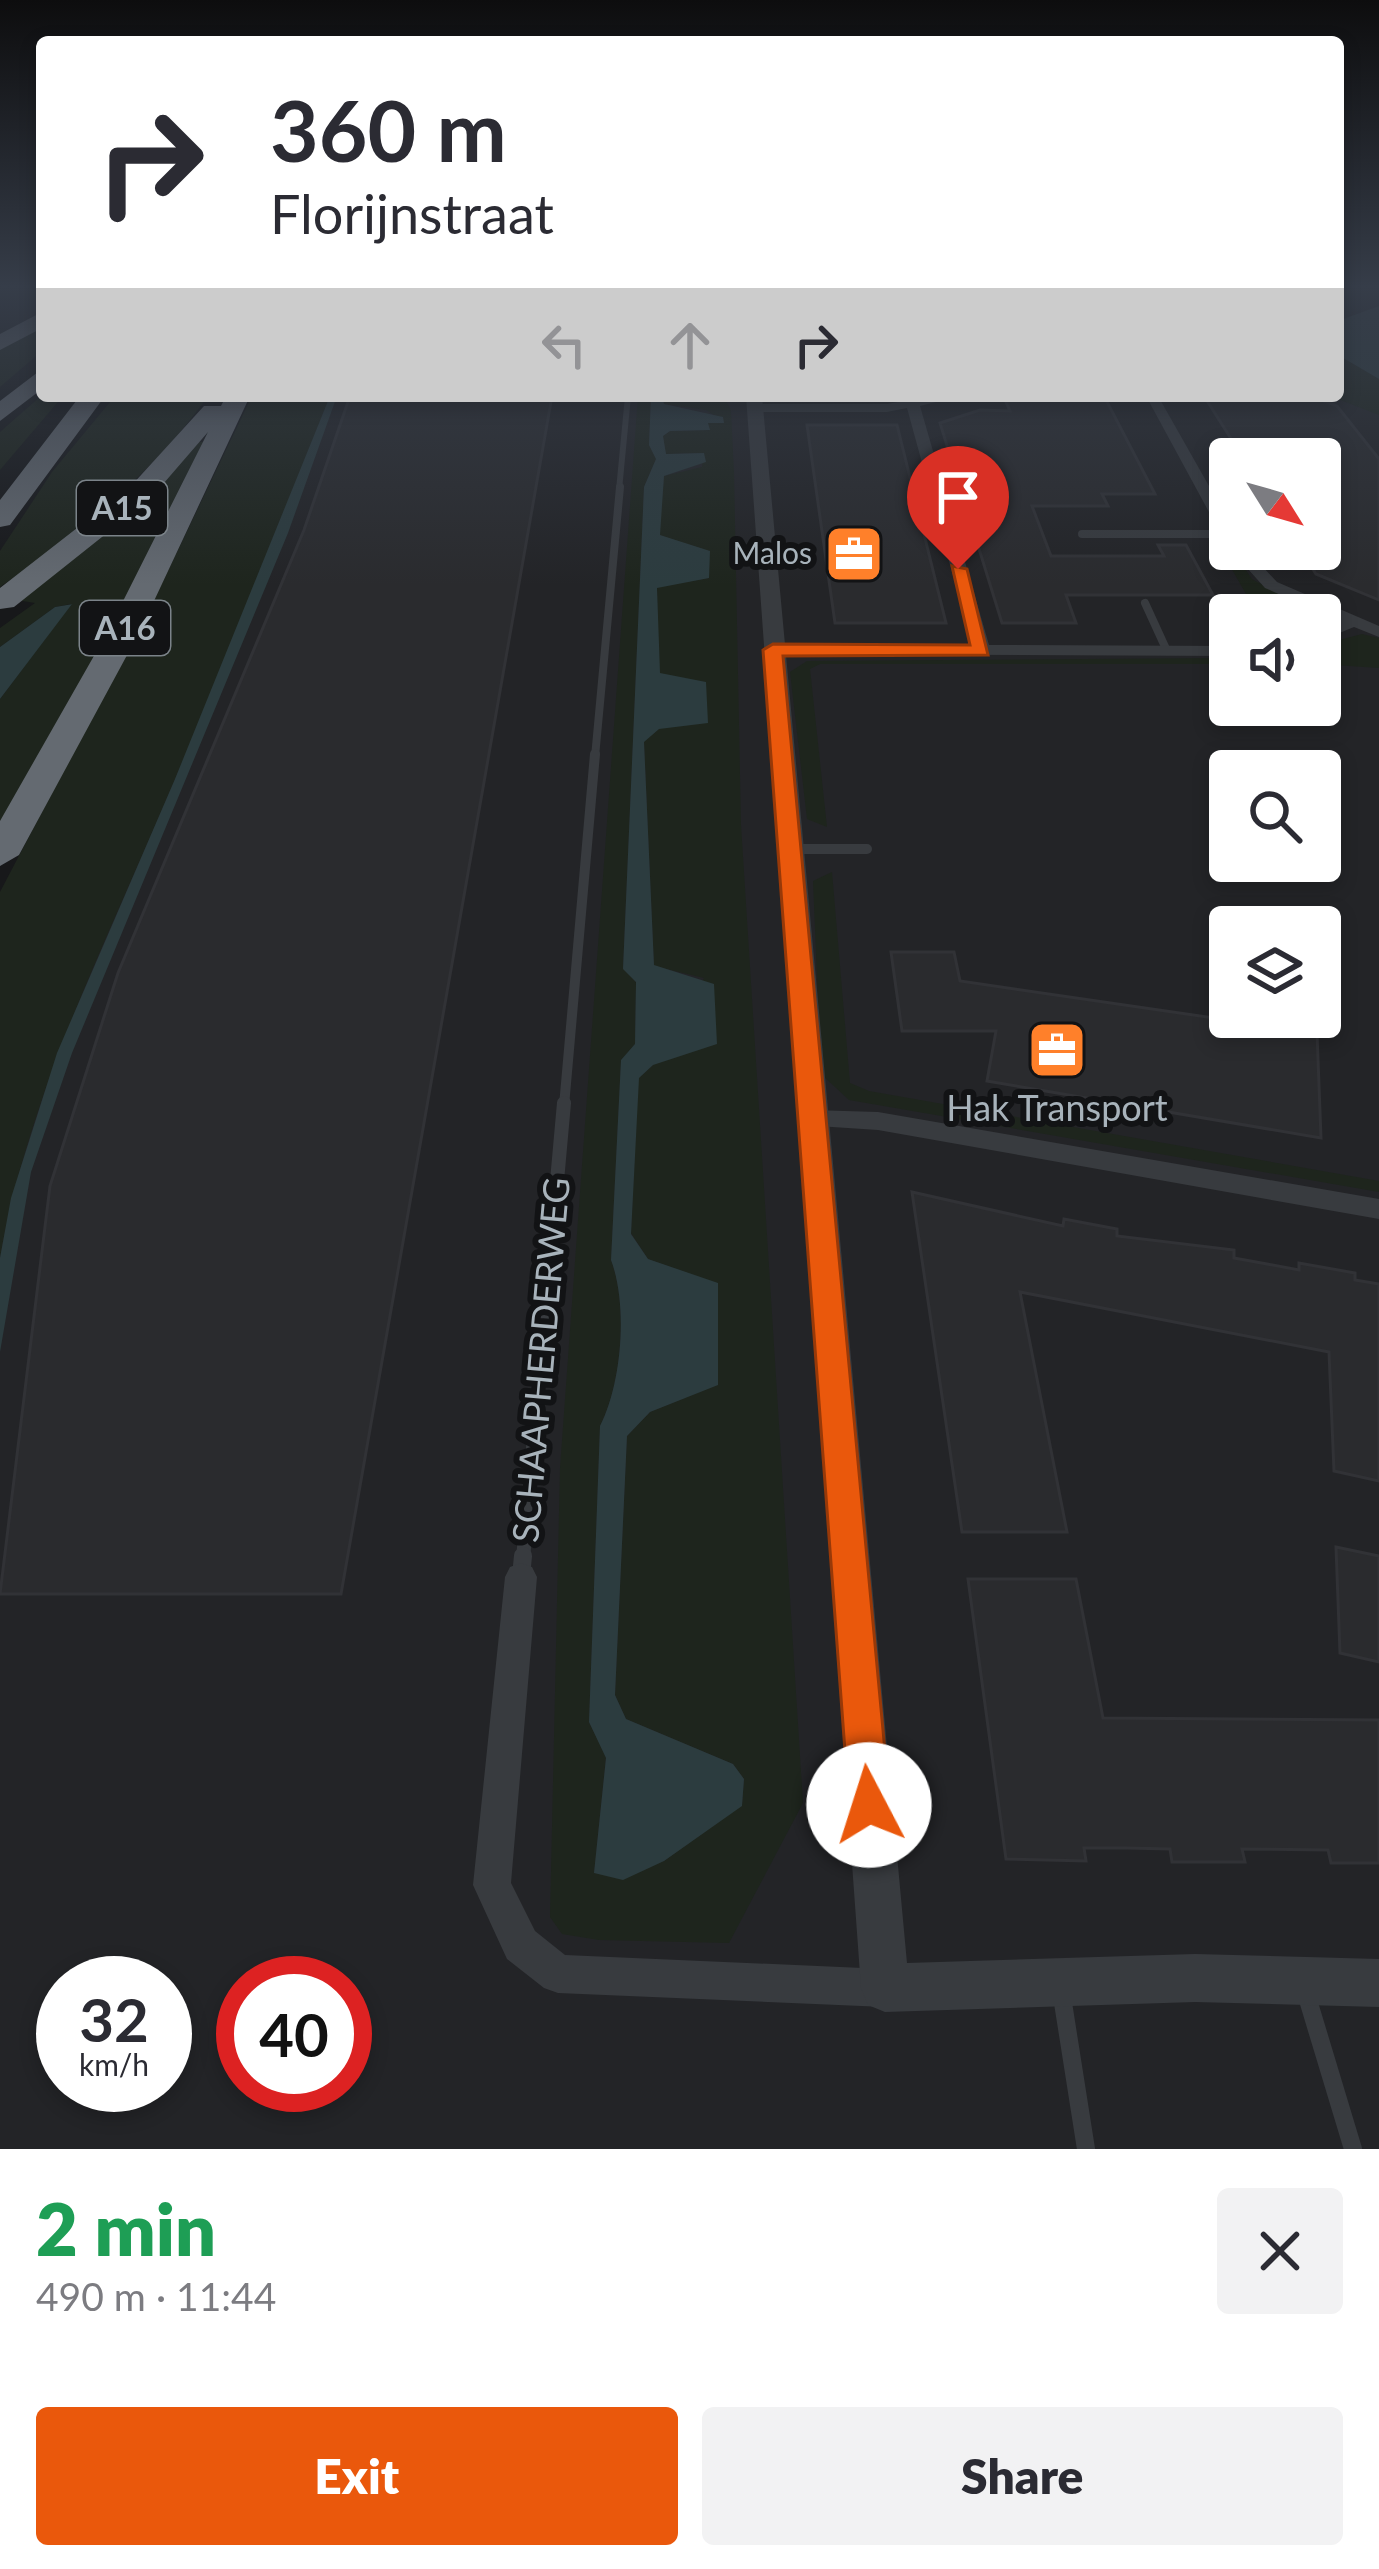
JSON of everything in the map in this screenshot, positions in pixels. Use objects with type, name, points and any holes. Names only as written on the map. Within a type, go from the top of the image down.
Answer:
[{"type":"highway","points":[[0,413],[33,384]]},
{"type":"highway","name":"A15","points":[[0,519],[88,402]]},
{"type":"highway","name":"A15","points":[[3,601],[141,491],[219,402]]},
{"type":"highway","name":"A16","points":[[0,855],[123,633],[235,402]]},
{"type":"street","points":[[885,1988],[755,402],[913,406],[929,402]]},
{"type":"street","points":[[1155,402],[1209,498]]},
{"type":"street","points":[[913,406],[982,651]]},
{"type":"street","points":[[1257,570],[1271,585],[1379,632]]},
{"type":"street","points":[[1341,627],[1355,621]]},
{"type":"street","points":[[773,650],[1209,651]]},
{"type":"street","points":[[811,1119],[878,1121],[1379,1209]]},
{"type":"street","name":"SCHAAPHERDERWEG","points":[[521,1577],[492,1885],[521,1945],[558,1974],[885,1988],[1195,1978],[1379,1983]]},
{"type":"lane","name":"SCHAAPHERDERWEG","points":[[521,1577],[627,402]]},
{"type":"lane","points":[[1082,534],[1209,535]]},
{"type":"lane","points":[[1145,603],[1167,651]]},
{"type":"lane","points":[[789,849],[867,849]]},
{"type":"lane","points":[[1060,1983],[1086,2149]]},
{"type":"lane","points":[[1303,1983],[1354,2149]]},
{"type":"shaded area","points":[[1344,384],[1379,384],[1379,2149],[0,2149],[0,1024],[280,402],[1344,402]]},
{"type":"shaded area","points":[[1344,384],[1379,384],[1379,415],[1344,401]]},
{"type":"shaded area","points":[[36,400],[58,402],[0,470],[0,432]]},
{"type":"shaded area","points":[[110,402],[203,402],[113,500],[0,587],[0,551],[52,472]]},
{"type":"shaded area","points":[[249,402],[328,402],[205,709],[67,1031],[28,1142],[0,1258],[0,892],[164,579]]},
{"type":"shaded area","points":[[328,402],[335,402],[288,533],[72,1053],[31,1172],[0,1352],[0,1258],[11,1198],[57,1053],[175,779]]},
{"type":"shaded area","points":[[638,402],[651,402],[649,445],[656,459],[644,487],[623,968],[636,982],[635,1044],[621,1061],[611,1260],[620,1299],[620,1344],[613,1388],[600,1426],[589,1722],[606,1757],[594,1873],[664,1861],[742,1805],[744,1779],[733,1764],[626,1719],[615,1695],[627,1436],[650,1412],[718,1384],[718,1284],[648,1259],[631,1233],[638,1078],[653,1065],[704,978],[654,966],[644,741],[659,729],[657,587],[709,578],[709,551],[659,535],[664,476],[702,467],[704,453],[666,454],[663,436],[670,431],[709,430],[707,423],[724,422],[706,410],[664,402],[727,402],[734,473],[741,825],[803,1803],[729,1943],[599,1940],[562,1934],[550,1917],[560,1468]]},
{"type":"shaded area","points":[[651,402],[723,417],[724,423],[708,423],[710,430],[670,431],[663,436],[666,454],[704,453],[706,462],[664,476],[660,535],[710,551],[709,578],[657,588],[660,673],[706,682],[708,723],[659,729],[644,742],[654,965],[714,984],[717,1044],[653,1065],[639,1078],[631,1234],[648,1259],[718,1283],[718,1385],[650,1412],[627,1436],[615,1695],[626,1719],[733,1764],[744,1779],[742,1806],[664,1861],[623,1880],[594,1873],[606,1758],[589,1722],[600,1426],[613,1388],[620,1344],[620,1299],[611,1260],[621,1060],[635,1044],[636,982],[623,969],[644,487],[656,459],[649,445]]},
{"type":"shaded area","points":[[199,442],[212,442],[0,837],[0,699],[71,604],[55,607],[0,647],[0,628],[35,603],[17,600],[159,485]]},
{"type":"shaded area","points":[[1232,570],[1246,570],[1252,579],[1280,594],[1246,594]]},
{"type":"shaded area","points":[[72,604],[0,699],[0,647],[55,607]]},
{"type":"shaded area","points":[[1362,634],[1379,638],[1379,668],[1341,665],[1341,640]]},
{"type":"shaded area","points":[[1209,658],[1209,664],[820,664],[810,669],[827,827],[807,819],[790,672],[807,661]]},
{"type":"shaded area","points":[[832,872],[850,1083],[869,1091],[1379,1181],[1379,1192],[849,1100],[821,1074],[813,881]]},
{"type":"building","points":[[348,402],[551,402],[341,1594],[0,1594],[50,1186],[118,973],[304,530]]},
{"type":"building","points":[[1006,402],[1107,402],[1155,494],[1102,494],[1108,506],[1032,506],[1051,556],[1164,556],[1158,545],[1186,545],[1212,594],[1066,595],[1076,623],[1002,623],[940,423],[980,410],[1010,411]]},
{"type":"building","points":[[1208,402],[1327,402],[1337,406],[1379,459],[1379,600],[1313,570],[1341,570],[1341,438],[1231,438]]},
{"type":"building","points":[[807,425],[897,425],[946,623],[835,623]]},
{"type":"building","points":[[891,952],[954,952],[960,981],[1209,1017],[1209,1038],[1317,1038],[1321,1138],[987,1081],[996,1031],[902,1031]]},
{"type":"building","points":[[912,1192],[1063,1226],[1064,1219],[1117,1229],[1117,1236],[1234,1250],[1234,1258],[1299,1270],[1299,1263],[1355,1273],[1355,1280],[1379,1284],[1379,1481],[1334,1471],[1329,1352],[1020,1292],[1067,1532],[962,1532]]},
{"type":"building","points":[[1336,1547],[1379,1556],[1379,1662],[1340,1653]]},
{"type":"building","points":[[968,1579],[1076,1579],[1103,1718],[1379,1720],[1379,1863],[1331,1863],[1328,1850],[1242,1849],[1245,1862],[1172,1862],[1170,1849],[1127,1848],[1084,1848],[1086,1861],[1006,1859]]},
{"type":"place","name":"Malos","points":[[854,554]]},
{"type":"place","name":"Hak Transport","points":[[1057,1050]]},
{"type":"route","points":[[869,1805],[773,650],[982,651],[958,569]]}]
